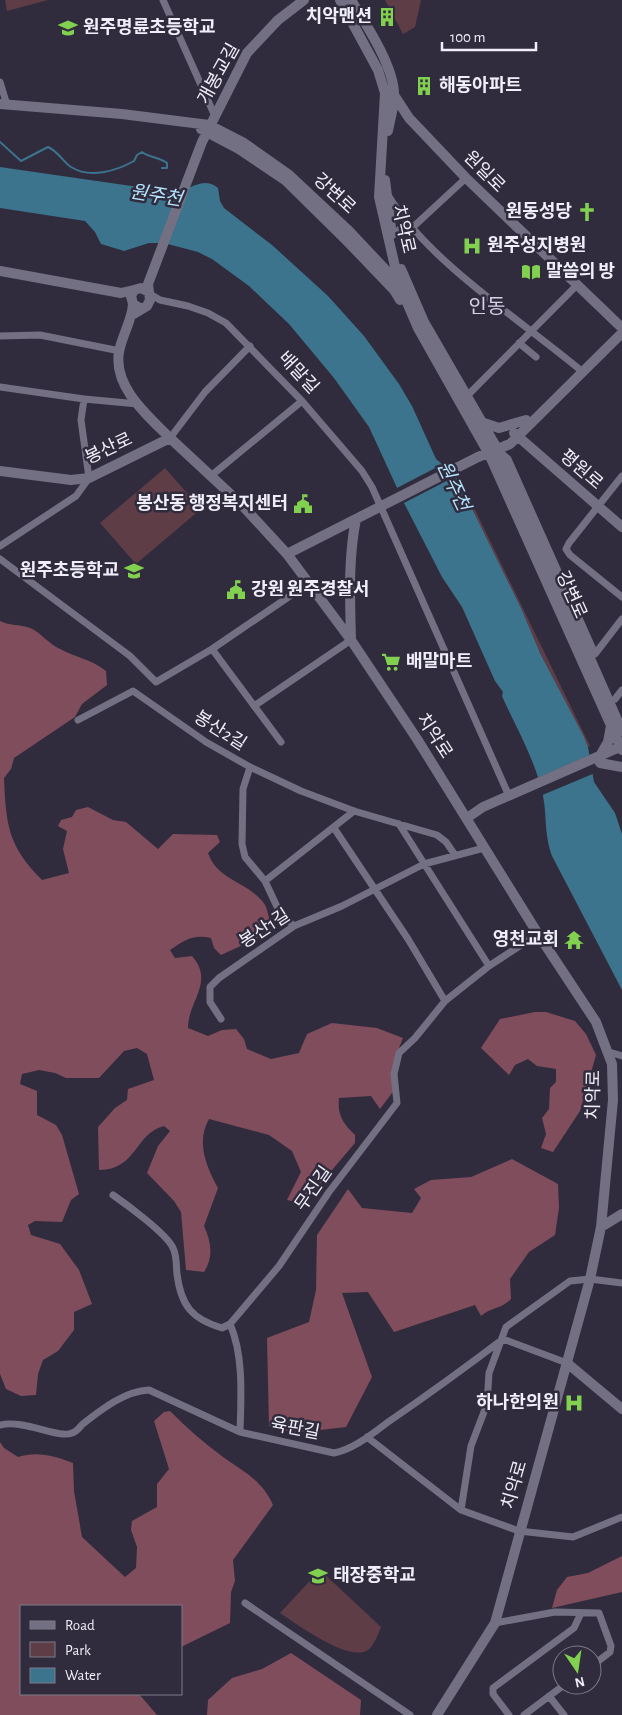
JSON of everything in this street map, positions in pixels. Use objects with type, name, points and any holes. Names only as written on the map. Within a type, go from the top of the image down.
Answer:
[{"type":"street","points":[[163,0],[214,114]]},
{"type":"street","name":"개봉교길","points":[[120,351],[132,315],[214,114],[247,53],[278,20],[304,0]]},
{"type":"street","name":"치악로","points":[[340,0],[378,70],[385,93],[379,196],[403,276],[421,325],[468,395],[484,423],[492,449]]},
{"type":"street","name":"치악로","points":[[352,1],[383,56],[394,95],[386,151],[386,191],[390,236],[399,284],[492,449]]},
{"type":"street","points":[[0,82],[4,104]]},
{"type":"street","name":"원일로","points":[[394,95],[409,118],[466,178],[622,331]]},
{"type":"street","name":"강변로","points":[[4,104],[122,114],[194,124],[244,143],[288,174],[366,249],[399,284]]},
{"type":"street","name":"강변로","points":[[208,129],[285,180],[394,290],[421,325]]},
{"type":"street","points":[[366,249],[372,250],[382,246],[390,236],[409,225],[466,178]]},
{"type":"street","points":[[386,191],[409,225],[470,282],[580,369]]},
{"type":"street","points":[[0,271],[160,300]]},
{"type":"street","points":[[468,395],[576,286]]},
{"type":"street","name":"배말길","points":[[141,296],[188,306],[208,313],[226,323],[302,401],[362,471],[383,506],[510,799]]},
{"type":"street","points":[[602,311],[615,316],[622,315]]},
{"type":"street","points":[[0,336],[40,336],[120,351],[118,362],[121,374],[138,404],[170,438],[212,476],[287,554],[492,449],[510,444],[526,420],[622,331]]},
{"type":"street","points":[[519,343],[536,357]]},
{"type":"street","name":"봉산로","points":[[0,471],[71,480],[89,478],[170,438],[205,392],[250,346]]},
{"type":"street","points":[[516,435],[580,369]]},
{"type":"street","points":[[0,386],[84,400],[138,404]]},
{"type":"street","points":[[0,546],[76,496],[89,478],[81,420],[84,400]]},
{"type":"street","points":[[212,476],[302,401]]},
{"type":"street","points":[[484,423],[499,428],[526,420]]},
{"type":"street","name":"평원로","points":[[516,435],[622,527]]},
{"type":"street","points":[[492,449],[508,459],[595,654],[622,620]]},
{"type":"street","name":"강변로","points":[[492,449],[622,749]]},
{"type":"street","name":"강변로","points":[[492,449],[622,731]]},
{"type":"street","points":[[622,476],[566,549],[570,555],[622,597]]},
{"type":"street","points":[[254,706],[351,640],[350,566],[356,519]]},
{"type":"street","name":"치악로","points":[[287,554],[351,640],[467,818],[538,934],[596,1022],[608,1052],[614,1079],[601,1227],[590,1280],[568,1363],[519,1531],[495,1623],[436,1715]]},
{"type":"street","points":[[0,559],[130,656],[156,682],[212,649],[309,582]]},
{"type":"street","points":[[212,649],[281,742]]},
{"type":"street","points":[[615,699],[622,690]]},
{"type":"street","name":"봉산2길","points":[[78,720],[133,691],[206,742],[250,767],[301,791],[354,811],[437,834],[446,842],[455,855]]},
{"type":"street","points":[[605,758],[611,725]]},
{"type":"street","points":[[467,818],[622,749]]},
{"type":"street","points":[[605,758],[622,767]]},
{"type":"street","points":[[250,767],[243,789],[242,844],[245,857],[264,881],[280,913],[294,926]]},
{"type":"street","points":[[264,881],[354,811]]},
{"type":"street","points":[[399,824],[489,966]]},
{"type":"street","points":[[334,828],[408,939],[446,1002]]},
{"type":"street","name":"봉산1길","points":[[221,1019],[210,1002],[210,987],[219,978],[294,926],[424,864],[484,848]]},
{"type":"street","name":"무진길","points":[[230,1324],[279,1266],[335,1184],[397,1102],[394,1074],[399,1053],[415,1038],[446,1002],[489,966],[538,934]]},
{"type":"street","points":[[608,1052],[622,1056]]},
{"type":"street","points":[[113,1195],[128,1205],[173,1246],[182,1298],[189,1310],[204,1322],[222,1328],[230,1324],[235,1336],[238,1360],[240,1432]]},
{"type":"street","points":[[601,1227],[622,1214]]},
{"type":"street","points":[[462,1510],[471,1446],[487,1404],[489,1373],[506,1327],[570,1281],[590,1280],[622,1283]]},
{"type":"street","points":[[503,1339],[568,1363],[622,1409]]},
{"type":"street","name":"육판길","points":[[0,1425],[7,1423],[32,1425],[63,1435],[74,1433],[84,1423],[125,1396],[135,1391],[149,1390],[240,1432],[334,1453],[341,1452],[367,1437],[456,1375],[503,1339]]},
{"type":"street","points":[[367,1437],[462,1510],[519,1531],[573,1537],[622,1517]]},
{"type":"street","points":[[245,1603],[410,1715]]},
{"type":"street","points":[[495,1623],[555,1612],[599,1613],[611,1646],[610,1652],[602,1658]]},
{"type":"street","points":[[509,1715],[493,1694],[493,1688],[574,1628],[580,1613]]},
{"type":"street","points":[[524,1715],[552,1693]]},
{"type":"street","points":[[548,1696],[564,1715]]},
{"type":"green space","points":[[5,0],[48,0],[7,11]]},
{"type":"green space","points":[[385,0],[421,0],[415,27],[403,34]]},
{"type":"green space","points":[[165,468],[201,509],[136,564],[100,523]]},
{"type":"green space","points":[[458,475],[590,746],[588,747],[541,655],[521,608],[456,476]]},
{"type":"green space","points":[[320,1570],[381,1627],[374,1643],[368,1650],[359,1653],[336,1647],[310,1633],[280,1613]]},
{"type":"shaded area","points":[[0,621],[30,628],[58,648],[106,671],[107,685],[82,704],[75,717],[14,758],[11,769],[4,778],[6,809],[11,834],[22,856],[42,880],[69,873],[63,849],[67,831],[58,826],[61,820],[72,817],[76,810],[88,807],[113,820],[126,822],[158,849],[173,834],[217,835],[220,842],[208,853],[212,862],[225,875],[248,889],[263,902],[271,924],[256,939],[221,955],[214,948],[211,938],[205,937],[194,937],[170,950],[175,958],[192,956],[201,974],[199,992],[189,1018],[188,1028],[208,1036],[222,1030],[236,1029],[244,1039],[247,1049],[271,1059],[299,1053],[307,1034],[332,1023],[377,1028],[403,1038],[396,1061],[398,1085],[380,1109],[371,1096],[339,1098],[340,1114],[344,1123],[355,1135],[355,1143],[303,1204],[287,1200],[301,1172],[292,1151],[269,1135],[209,1119],[203,1136],[204,1154],[206,1163],[218,1188],[204,1226],[208,1237],[210,1255],[204,1272],[186,1270],[181,1212],[174,1201],[147,1173],[158,1146],[170,1131],[164,1126],[154,1130],[129,1158],[121,1164],[99,1170],[98,1127],[115,1108],[127,1100],[128,1089],[154,1080],[147,1054],[137,1048],[124,1051],[99,1078],[66,1078],[55,1073],[39,1070],[22,1074],[20,1084],[37,1091],[37,1115],[56,1125],[62,1135],[79,1194],[71,1200],[62,1222],[35,1221],[28,1225],[31,1235],[60,1244],[79,1270],[92,1304],[74,1312],[74,1330],[58,1351],[43,1360],[38,1374],[36,1395],[21,1396],[6,1389],[0,1374]]},
{"type":"shaded area","points":[[535,1012],[546,1012],[575,1021],[586,1034],[596,1055],[580,1111],[553,1152],[541,1148],[546,1134],[542,1118],[549,1109],[550,1088],[556,1082],[556,1069],[537,1066],[528,1059],[515,1065],[509,1075],[481,1048],[500,1019]]},
{"type":"shaded area","points":[[512,1159],[558,1184],[559,1208],[555,1235],[529,1252],[510,1279],[511,1299],[504,1305],[481,1316],[475,1305],[394,1332],[368,1292],[342,1293],[372,1377],[346,1427],[294,1433],[269,1426],[267,1338],[309,1322],[316,1290],[317,1235],[348,1189],[362,1208],[412,1213],[421,1198],[414,1189],[431,1180],[471,1177]]},
{"type":"shaded area","points":[[170,1411],[209,1446],[258,1483],[264,1489],[273,1505],[233,1560],[235,1581],[231,1592],[230,1623],[182,1647],[182,1605],[20,1605],[20,1695],[140,1695],[157,1715],[0,1715],[0,1442],[4,1448],[18,1457],[32,1454],[46,1455],[73,1463],[74,1491],[82,1537],[125,1577],[136,1568],[137,1547],[131,1530],[132,1521],[157,1507],[157,1484],[169,1469],[154,1421],[164,1412]]},
{"type":"shaded area","points":[[622,1556],[622,1592],[552,1608],[557,1590],[567,1577],[588,1573]]},
{"type":"shaded area","points":[[291,1653],[361,1700],[360,1715],[207,1715],[208,1700],[232,1678],[262,1669]]},
{"type":"water","name":"원주천","points":[[0,167],[173,192],[201,184],[212,184],[218,188],[220,201],[224,208],[272,245],[328,296],[364,336],[399,384],[412,406],[436,459],[456,476],[521,608],[541,655],[584,737],[588,747],[594,782],[615,813],[622,834],[622,990],[552,856],[540,783],[531,757],[502,696],[503,692],[495,681],[462,607],[442,577],[404,503],[369,427],[334,378],[289,324],[249,286],[212,259],[198,252],[164,243],[149,243],[124,251],[101,244],[95,232],[85,221],[0,208]]},
{"type":"pier","points":[[445,463],[458,475],[402,504],[395,489]]},
{"type":"pier","points":[[592,754],[595,773],[540,796],[535,779]]},
{"type":"waterway","points":[[0,142],[21,161],[48,147],[55,151],[71,167],[86,173],[103,172],[119,168],[134,161],[137,155],[142,152],[167,163],[167,168],[162,168]]},
{"type":"place","name":"치악맨션","points":[[387,17]]},
{"type":"place","name":"원주명륜초등학교","points":[[68,28]]},
{"type":"place","name":"해동아파트","points":[[424,86]]},
{"type":"place","name":"원동성당","points":[[587,212]]},
{"type":"place","name":"원주성지병원","points":[[472,246]]},
{"type":"place","name":"말씀의 방","points":[[531,272]]},
{"type":"place","name":"봉산동 행정복지센터","points":[[303,504]]},
{"type":"place","name":"원주초등학교","points":[[134,571]]},
{"type":"place","name":"강원 원주경찰서","points":[[236,590]]},
{"type":"place","name":"배말마트","points":[[391,662]]},
{"type":"place","name":"영천교회","points":[[574,940]]},
{"type":"place","name":"하나한의원","points":[[574,1403]]},
{"type":"place","name":"태장중학교","points":[[318,1576]]},
{"type":"district","name":"인동","points":[[487,307]]}]
